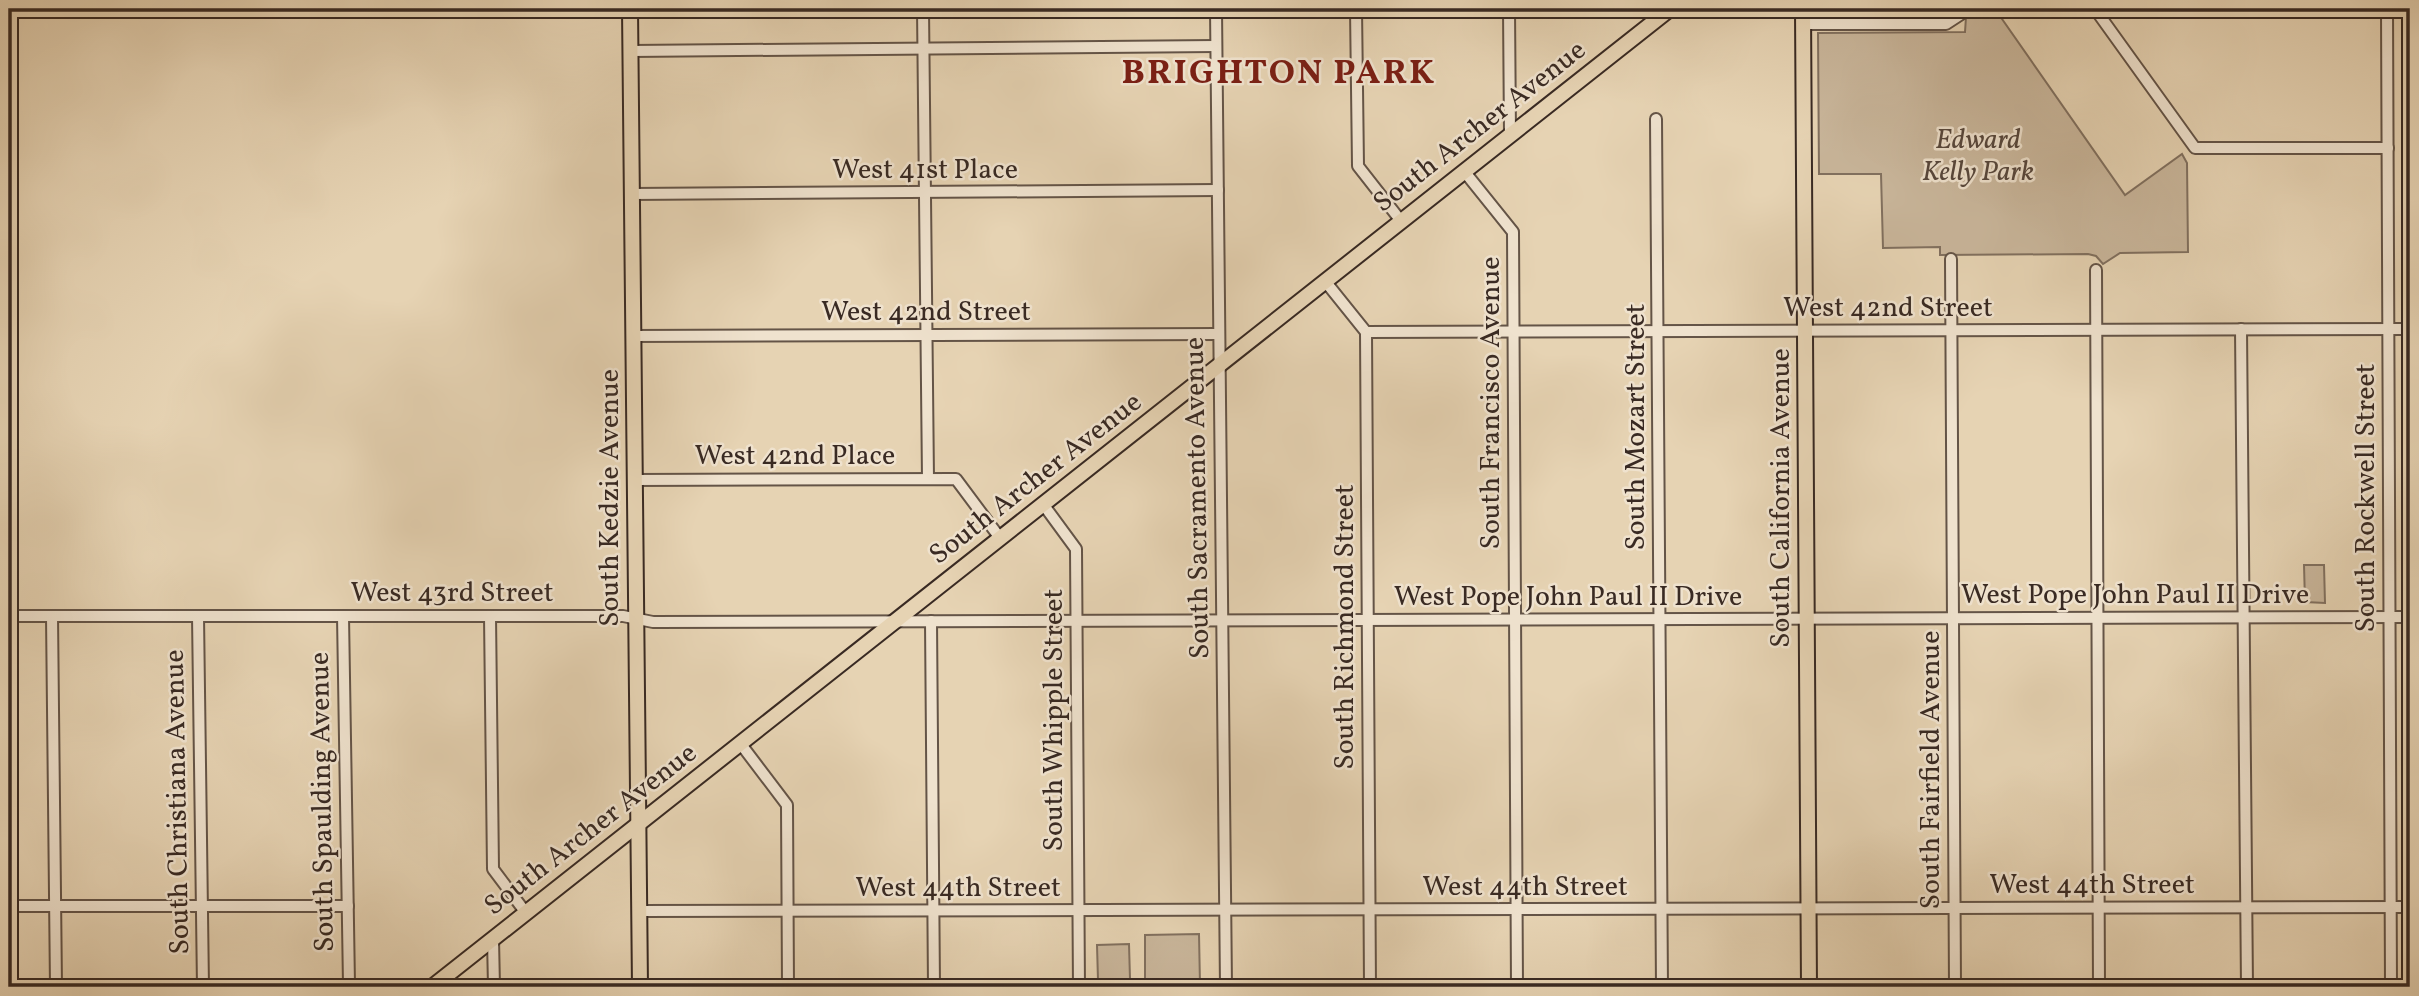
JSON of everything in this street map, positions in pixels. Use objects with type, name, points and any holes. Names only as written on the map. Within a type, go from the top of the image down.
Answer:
[{"type":"main road","name":"South Kedzie Avenue","points":[[631,9],[640,987]]},
{"type":"main road","name":"South Archer Avenue","points":[[432,987],[1670,9]]},
{"type":"main road","name":"South California Avenue","points":[[1803,16],[1809,987]]},
{"type":"street","points":[[923,9],[928,479]]},
{"type":"street","name":"South Sacramento Avenue","points":[[1216,9],[1226,987]]},
{"type":"street","points":[[1356,9],[1358,166],[1401,221]]},
{"type":"street","points":[[1509,9],[1510,135]]},
{"type":"street","points":[[1803,16],[1946,24],[1969,9]]},
{"type":"street","points":[[2095,9],[2196,148],[2388,148]]},
{"type":"street","name":"South Rockwell Street","points":[[2387,9],[2391,987]]},
{"type":"street","points":[[631,51],[1216,46]]},
{"type":"street","name":"South Mozart Street","points":[[1656,119],[1662,987]]},
{"type":"street","name":"South Francisco Avenue","points":[[1464,171],[1513,232],[1517,987]]},
{"type":"street","name":"West 41st Place","points":[[632,194],[1217,190]]},
{"type":"street","name":"South Fairfield Avenue","points":[[1951,259],[1955,987]]},
{"type":"street","points":[[2096,270],[2099,987]]},
{"type":"street","points":[[1325,281],[1366,332]]},
{"type":"street","name":"West 42nd Street","points":[[1366,332],[2410,329]]},
{"type":"street","points":[[2241,330],[2247,987]]},
{"type":"street","name":"South Richmond Street","points":[[1366,332],[1370,987]]},
{"type":"street","name":"West 42nd Street","points":[[633,336],[1219,334]]},
{"type":"street","name":"West 42nd Place","points":[[634,480],[956,479],[1000,538]]},
{"type":"street","name":"South Whipple Street","points":[[1043,504],[1076,549],[1079,987]]},
{"type":"street","name":"West 43rd Street","points":[[9,615],[623,616],[648,622],[894,622]]},
{"type":"street","points":[[52,616],[56,987]]},
{"type":"street","name":"South Christiana Avenue","points":[[198,616],[203,987]]},
{"type":"street","name":"South Spaulding Avenue","points":[[343,616],[349,984],[352,987]]},
{"type":"street","points":[[490,616],[494,869],[526,913]]},
{"type":"street","name":"West Pope John Paul II Drive","points":[[894,622],[2410,618]]},
{"type":"street","points":[[931,621],[934,987]]},
{"type":"street","points":[[740,743],[787,805],[788,987]]},
{"type":"street","points":[[9,906],[348,906]]},
{"type":"street","name":"West 44th Street","points":[[639,911],[2410,907]]},
{"type":"street","points":[[493,939],[494,987]]},
{"type":"green space","name":"Edward Kelly Park","points":[[1987,9],[1995,9],[2125,195],[2182,154],[2187,163],[2188,252],[2120,253],[2103,264],[2096,256],[2088,254],[1940,255],[1940,247],[1883,248],[1881,174],[1819,174],[1818,33],[1965,32],[1966,17],[1976,17]]},
{"type":"green space","points":[[2304,565],[2324,565],[2325,603],[2305,602]]},
{"type":"green space","points":[[1199,934],[1200,985],[1145,986],[1145,935]]},
{"type":"green space","points":[[1129,944],[1130,979],[1098,980],[1097,945]]},
{"type":"district","name":"BRIGHTON PARK","points":[[1279,74]]}]
